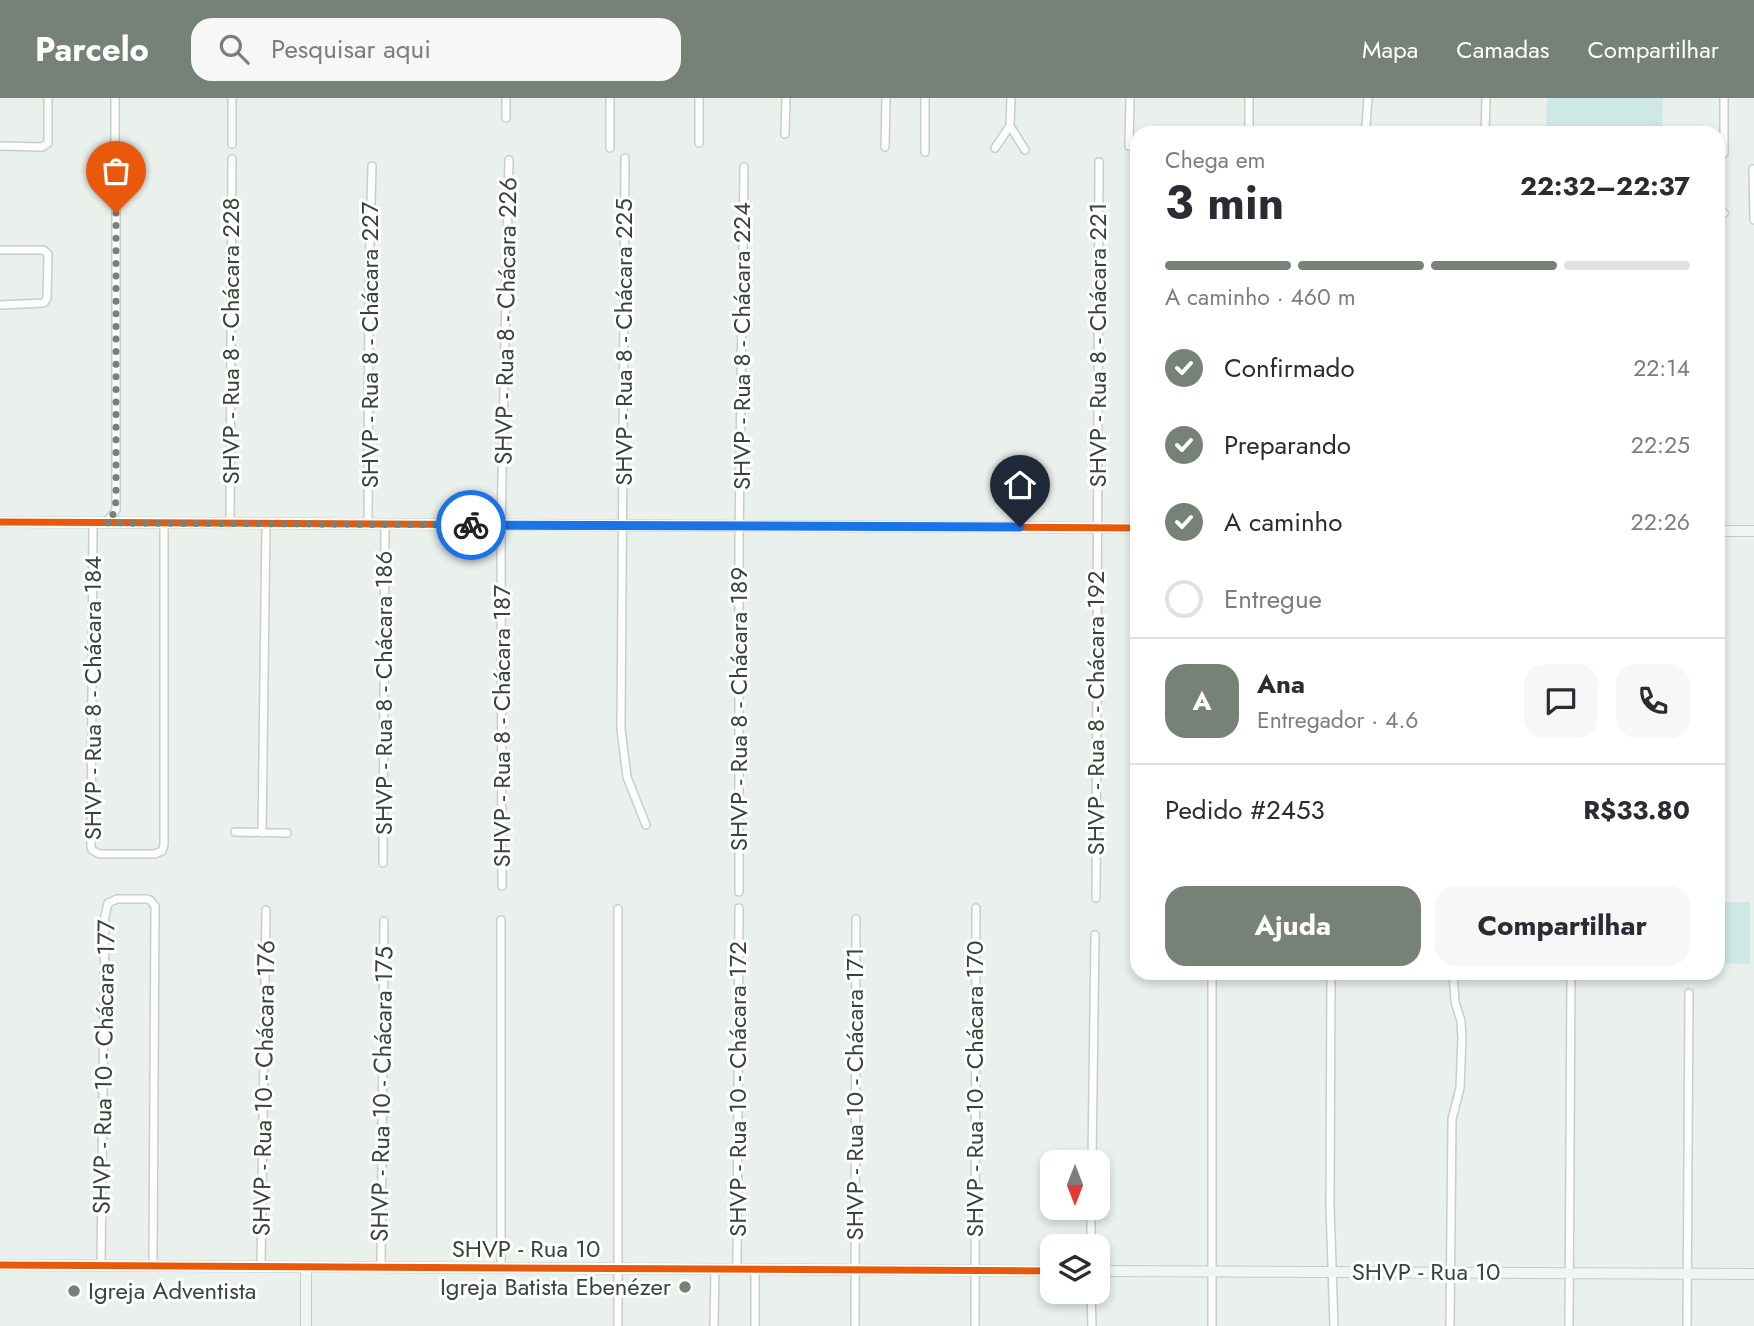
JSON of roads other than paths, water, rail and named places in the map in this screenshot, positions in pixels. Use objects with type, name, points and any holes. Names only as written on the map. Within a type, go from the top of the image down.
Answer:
[{"type":"street","points":[[0,146],[45,146],[49,138],[48,98]]},
{"type":"street","points":[[115,98],[115,144]]},
{"type":"street","points":[[232,98],[232,144]]},
{"type":"street","points":[[506,98],[506,118]]},
{"type":"street","points":[[610,98],[610,148]]},
{"type":"street","points":[[699,98],[699,143]]},
{"type":"street","points":[[785,134],[786,98]]},
{"type":"street","points":[[885,147],[886,98]]},
{"type":"street","points":[[925,98],[925,152]]},
{"type":"street","points":[[995,148],[1010,126],[1011,98]]},
{"type":"street","points":[[1129,98],[1129,146]]},
{"type":"street","points":[[1249,98],[1250,126]]},
{"type":"street","points":[[1366,125],[1368,98]]},
{"type":"street","points":[[1485,126],[1486,98]]},
{"type":"street","points":[[1724,98],[1724,126]]},
{"type":"street","points":[[1010,126],[1025,150]]},
{"type":"street","points":[[106,523],[115,512],[116,499],[116,158]]},
{"type":"street","name":"SHVP - Rua 8 - Chácara 225","points":[[625,158],[621,729],[627,777],[646,825]]},
{"type":"street","name":"SHVP - Rua 8 - Chácara 228","points":[[230,523],[232,159]]},
{"type":"street","name":"SHVP - Rua 8 - Chácara 226","points":[[502,525],[509,160]]},
{"type":"street","name":"SHVP - Rua 8 - Chácara 221","points":[[1097,528],[1099,162]]},
{"type":"street","name":"SHVP - Rua 8 - Chácara 227","points":[[368,523],[372,166]]},
{"type":"street","name":"SHVP - Rua 8 - Chácara 224","points":[[740,526],[744,167]]},
{"type":"street","points":[[1753,169],[1754,220]]},
{"type":"street","points":[[0,250],[43,250],[48,254],[48,262],[47,298],[44,303],[0,305]]},
{"type":"street","points":[[0,523],[1130,528]]},
{"type":"street","name":"SHVP - Rua 8 - Chácara 184","points":[[93,523],[91,846],[92,850],[99,854],[155,854],[162,851],[164,845],[164,523]]},
{"type":"street","points":[[262,833],[266,523]]},
{"type":"street","name":"SHVP - Rua 8 - Chácara 186","points":[[383,863],[385,523]]},
{"type":"street","name":"SHVP - Rua 8 - Chácara 187","points":[[502,525],[502,886]]},
{"type":"street","name":"SHVP - Rua 8 - Chácara 189","points":[[738,892],[740,526]]},
{"type":"street","name":"SHVP - Rua 8 - Chácara 192","points":[[1096,898],[1097,528]]},
{"type":"street","points":[[1725,531],[1754,531]]},
{"type":"street","points":[[235,832],[287,833]]},
{"type":"street","name":"SHVP - Rua 10 - Chácara 177","points":[[101,1265],[105,916],[111,900],[146,899],[154,902],[155,906],[153,1265]]},
{"type":"street","name":"SHVP - Rua 10 - Chácara 172","points":[[737,1269],[739,908]]},
{"type":"street","name":"SHVP - Rua 10 - Chácara 170","points":[[975,1326],[976,908]]},
{"type":"street","points":[[618,909],[618,1326]]},
{"type":"street","name":"SHVP - Rua 10 - Chácara 176","points":[[261,1266],[265,910]]},
{"type":"street","name":"SHVP - Rua 10 - Chácara 171","points":[[855,1326],[856,919]]},
{"type":"street","points":[[501,920],[501,1268]]},
{"type":"street","name":"SHVP - Rua 10 - Chácara 175","points":[[381,1267],[384,921]]},
{"type":"street","points":[[1092,1150],[1095,935]]},
{"type":"street","points":[[1212,980],[1212,1326]]},
{"type":"street","points":[[1331,980],[1334,1326]]},
{"type":"street","points":[[1450,1326],[1452,1119],[1460,1088],[1462,1038],[1453,980]]},
{"type":"street","points":[[1569,1326],[1571,980]]},
{"type":"street","points":[[1686,1326],[1689,993]]},
{"type":"street","name":"SHVP - Rua 10","points":[[0,1265],[1040,1271]]},
{"type":"street","points":[[306,1267],[306,1326]]},
{"type":"street","points":[[714,1326],[715,1269]]},
{"type":"street","points":[[755,1269],[755,1326]]},
{"type":"street","name":"SHVP - Rua 10","points":[[1110,1271],[1754,1274]]},
{"type":"street","points":[[1091,1304],[1091,1326]]},
{"type":"place","name":"Igreja Batista Ebenézer","points":[[685,1287]]},
{"type":"place","name":"Igreja Adventista","points":[[74,1291]]}]
